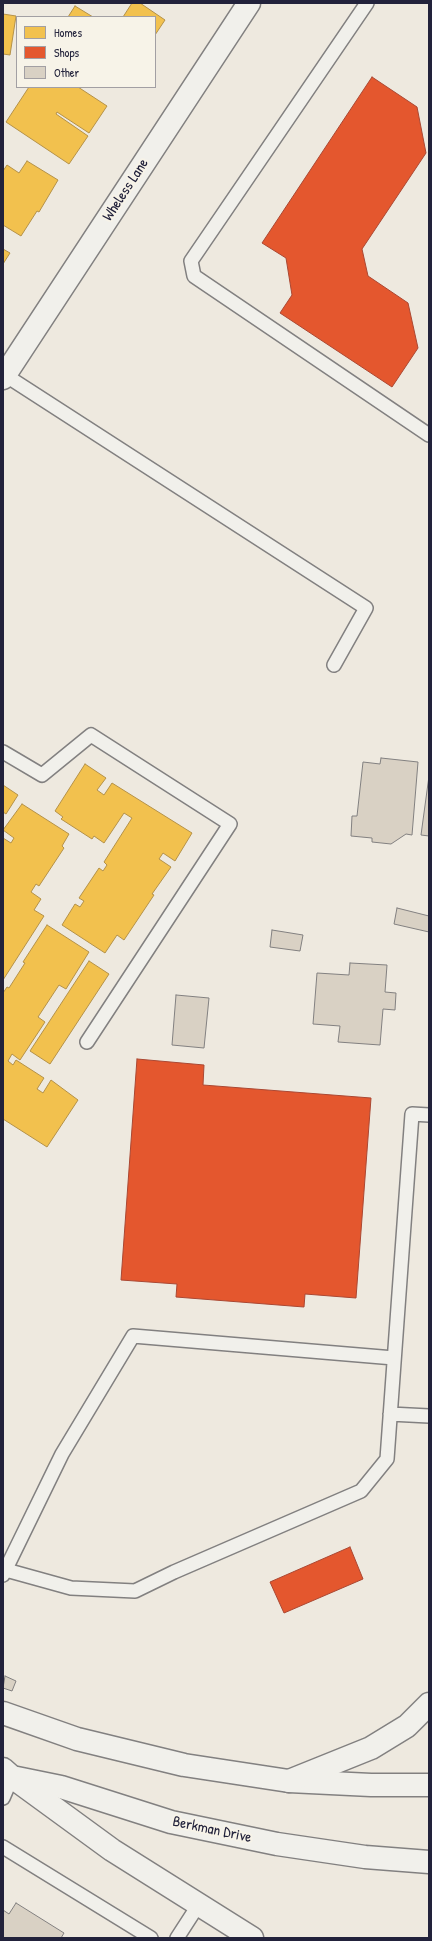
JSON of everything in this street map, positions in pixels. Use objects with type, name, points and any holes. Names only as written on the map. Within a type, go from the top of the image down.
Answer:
[{"type":"street","name":"Wheless Lane","points":[[4,376],[249,3]]},
{"type":"street","points":[[289,1781],[371,1748],[407,1726],[429,1704]]},
{"type":"street","points":[[3,1713],[77,1739],[169,1761],[289,1781],[372,1785],[429,1785]]},
{"type":"street","points":[[7,1773],[112,1850],[252,1938]]},
{"type":"street","name":"Berkman Drive","points":[[7,1773],[62,1787],[170,1822],[269,1842],[365,1857],[429,1862]]},
{"type":"lane","points":[[368,3],[191,261],[194,276],[429,435]]},
{"type":"lane","points":[[4,376],[366,608],[334,665]]},
{"type":"lane","points":[[3,752],[42,775],[91,735],[230,824],[87,1042]]},
{"type":"lane","points":[[394,1358],[133,1336],[62,1454],[4,1573],[71,1588],[135,1591],[174,1572],[361,1491],[387,1459],[412,1114],[429,1115]]},
{"type":"lane","points":[[390,1414],[429,1416]]},
{"type":"lane","points":[[3,1798],[7,1773]]},
{"type":"lane","points":[[3,1847],[151,1938]]},
{"type":"lane","points":[[177,1938],[199,1904]]},
{"type":"building: Homes","points":[[132,3],[140,3],[165,20],[156,34],[156,16],[124,16]]},
{"type":"building: Homes","points":[[75,6],[91,16],[69,16]]},
{"type":"building: Homes","points":[[3,14],[16,16],[10,55],[3,54]]},
{"type":"building: Homes","points":[[28,88],[80,88],[107,106],[89,133],[57,112],[56,114],[88,136],[69,164],[6,122]]},
{"type":"building: Homes","points":[[27,161],[58,180],[39,212],[37,211],[21,236],[3,225],[3,171],[7,165],[19,173]]},
{"type":"building: Homes","points":[[3,249],[10,253],[3,264]]},
{"type":"building: Homes","points":[[85,764],[106,778],[97,790],[104,795],[112,783],[192,833],[175,861],[163,853],[159,859],[171,867],[152,894],[154,895],[124,940],[117,935],[105,953],[62,925],[75,904],[80,907],[84,901],[79,898],[99,868],[103,871],[107,865],[104,862],[132,818],[124,813],[104,843],[94,836],[92,839],[61,819],[63,817],[55,811]]},
{"type":"building: Homes","points":[[3,785],[18,795],[6,814],[3,812]]},
{"type":"building: Homes","points":[[22,804],[69,834],[62,846],[64,848],[39,886],[36,884],[31,892],[41,899],[34,910],[44,916],[3,980],[3,838],[11,843],[14,838],[3,830]]},
{"type":"building: Homes","points":[[47,925],[89,952],[66,989],[59,985],[38,1017],[45,1022],[20,1060],[12,1054],[8,1061],[13,1065],[16,1060],[44,1078],[37,1089],[43,1093],[51,1080],[78,1100],[47,1147],[3,1119],[3,993],[7,987],[9,988],[25,963],[23,962]]},
{"type":"building: Homes","points":[[89,961],[109,974],[50,1064],[30,1051]]},
{"type":"building: Shops","points":[[372,77],[417,107],[426,153],[362,249],[368,276],[408,303],[418,348],[392,387],[280,313],[292,295],[286,258],[262,243]]},
{"type":"building: Shops","points":[[137,1059],[204,1065],[203,1085],[371,1098],[356,1298],[305,1294],[304,1307],[176,1297],[177,1284],[121,1280]]},
{"type":"building: Shops","points":[[350,1547],[363,1579],[284,1613],[270,1582]]},
{"type":"building: Other","points":[[381,758],[418,762],[412,835],[406,834],[391,844],[372,842],[372,838],[351,836],[352,816],[357,816],[363,762],[380,764]]},
{"type":"building: Other","points":[[429,776],[429,836],[421,835]]},
{"type":"building: Other","points":[[397,908],[429,916],[429,932],[394,924]]},
{"type":"building: Other","points":[[272,930],[303,935],[300,951],[270,947]]},
{"type":"building: Other","points":[[350,963],[387,965],[385,992],[396,993],[395,1010],[383,1009],[380,1045],[338,1042],[340,1026],[313,1024],[317,973],[349,975]]},
{"type":"building: Other","points":[[176,995],[209,998],[204,1048],[172,1045]]},
{"type":"building: Other","points":[[5,1676],[16,1681],[12,1691],[3,1688]]},
{"type":"building: Other","points":[[16,1903],[64,1933],[61,1938],[3,1938],[3,1910],[9,1914]]}]
